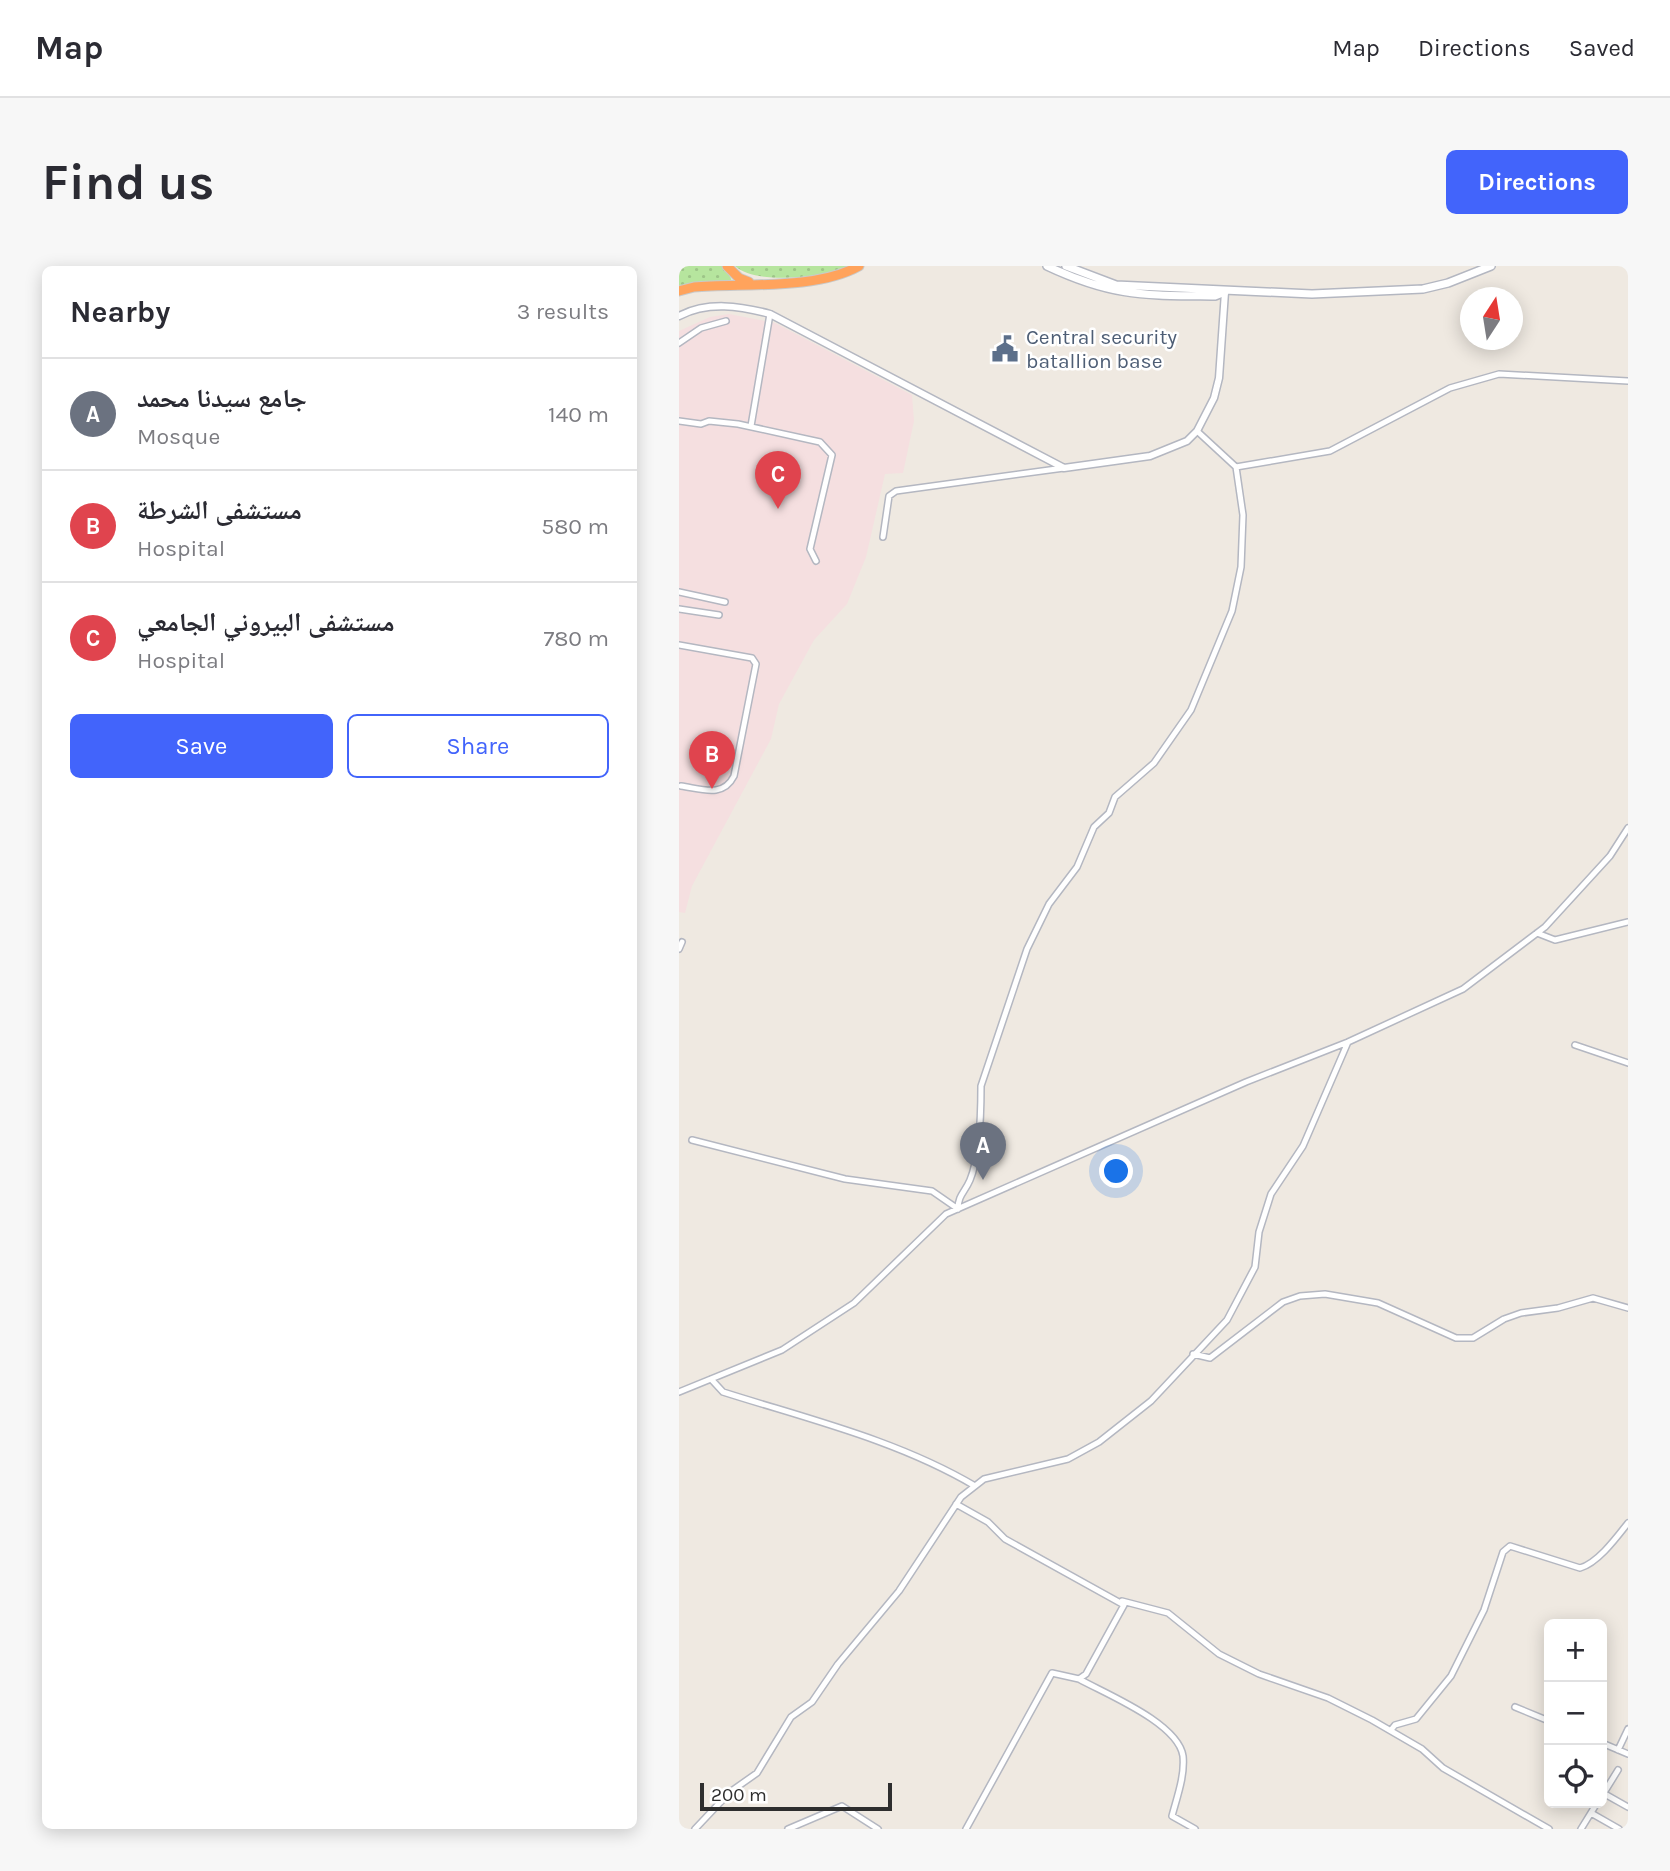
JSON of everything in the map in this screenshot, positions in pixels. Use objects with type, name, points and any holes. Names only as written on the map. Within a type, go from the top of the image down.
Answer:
[{"type":"highway","points":[[727,266],[740,278],[754,284]]},
{"type":"highway","points":[[679,291],[799,281],[859,266]]},
{"type":"main road","points":[[1047,266],[1092,286],[1116,292],[1215,296],[1225,292],[1397,292],[1448,283],[1491,266]]},
{"type":"main road","points":[[1066,266],[1116,285],[1215,288],[1225,292]]},
{"type":"street","points":[[883,537],[889,496],[896,491],[1150,456],[1187,441],[1197,431],[1214,398],[1219,379],[1225,292]]},
{"type":"street","points":[[679,316],[702,308],[725,305],[770,314],[1064,468]]},
{"type":"street","points":[[751,426],[770,314]]},
{"type":"street","points":[[679,343],[701,328],[726,321]]},
{"type":"street","points":[[1236,467],[1330,451],[1450,388],[1499,374],[1628,381]]},
{"type":"street","points":[[679,421],[751,426],[820,442],[832,455],[810,549],[816,561]]},
{"type":"street","points":[[958,1209],[958,1196],[970,1180],[981,1108],[981,1086],[1027,949],[1049,904],[1077,867],[1094,827],[1109,813],[1115,797],[1154,763],[1191,710],[1232,611],[1241,567],[1243,515],[1236,467],[1197,431]]},
{"type":"street","points":[[679,592],[725,602]]},
{"type":"street","points":[[679,609],[719,615]]},
{"type":"street","points":[[679,645],[753,658],[756,664],[734,776],[730,784],[722,790],[712,791],[681,786]]},
{"type":"street","points":[[679,1391],[782,1350],[855,1303],[947,1214],[1234,1087],[1348,1042],[1463,989],[1537,933],[1610,856],[1628,828]]},
{"type":"street","points":[[1537,933],[1546,939],[1555,940],[1628,922]]},
{"type":"street","points":[[695,1829],[730,1792],[757,1773],[791,1717],[812,1702],[838,1664],[874,1623],[956,1504],[984,1479],[1068,1459],[1099,1442],[1151,1401],[1227,1320],[1255,1267],[1259,1232],[1271,1194],[1303,1146],[1348,1042]]},
{"type":"street","points":[[1574,1045],[1628,1063]]},
{"type":"street","points":[[692,1140],[845,1179],[932,1191],[958,1209]]},
{"type":"street","points":[[1193,1354],[1210,1359],[1283,1303],[1300,1296],[1325,1294],[1378,1303],[1456,1338],[1473,1338],[1504,1319],[1521,1314],[1558,1308],[1593,1298],[1628,1308]]},
{"type":"street","points":[[711,1379],[723,1392],[885,1443],[943,1468],[975,1486]]},
{"type":"street","points":[[956,1504],[988,1522],[1005,1539],[1122,1601],[1151,1607],[1168,1614],[1219,1654],[1277,1681],[1328,1698],[1391,1730],[1422,1749],[1443,1768],[1549,1829]]},
{"type":"street","points":[[1391,1730],[1395,1725],[1416,1719],[1451,1676],[1484,1610],[1503,1552],[1510,1546],[1580,1568],[1586,1566],[1614,1541],[1628,1523]]},
{"type":"street","points":[[1079,1679],[1086,1674],[1124,1610],[1122,1601]]},
{"type":"street","points":[[966,1829],[1052,1673],[1079,1679],[1155,1721],[1175,1739],[1182,1754],[1182,1776],[1172,1816],[1195,1829]]},
{"type":"street","points":[[1515,1707],[1544,1719]]},
{"type":"street","points":[[1618,1750],[1628,1729]]},
{"type":"street","points":[[1607,1745],[1628,1754]]},
{"type":"street","points":[[1607,1788],[1618,1770]]},
{"type":"street","points":[[1607,1796],[1628,1807]]},
{"type":"street","points":[[789,1829],[842,1806],[877,1829]]},
{"type":"street","points":[[1581,1829],[1594,1808]]},
{"type":"street","points":[[1591,1813],[1619,1829]]},
{"type":"shaded area","points":[[729,314],[775,323],[912,395],[914,421],[903,473],[885,474],[866,557],[847,604],[814,640],[779,704],[771,739],[692,886],[685,913],[679,912],[679,331],[710,317]]},
{"type":"green space","points":[[679,266],[725,266],[732,281],[679,287]]},
{"type":"green space","points":[[735,266],[851,266],[809,276],[775,278],[745,272]]},
{"type":"place","name":"Central security batallion base","points":[[1005,349]]},
{"type":"place","name":"مستشفى البيروني الجامعي","points":[[778,509]]},
{"type":"place","name":"مستشفى الشرطة","points":[[712,789]]},
{"type":"place","name":"جامع سيدنا محمد","points":[[983,1180]]}]
